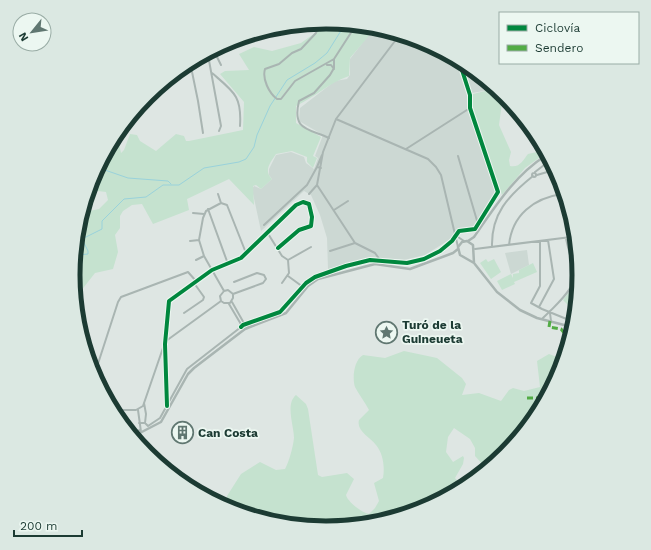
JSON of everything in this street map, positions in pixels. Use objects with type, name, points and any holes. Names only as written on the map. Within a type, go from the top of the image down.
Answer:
[{"type":"street","points":[[318,29],[304,47],[279,64],[265,69],[264,73],[271,92],[280,99],[295,81],[326,65],[334,59],[352,31]]},
{"type":"street","points":[[264,225],[307,185],[317,167],[336,120],[396,39]]},
{"type":"street","points":[[216,55],[221,65]]},
{"type":"street","points":[[209,59],[221,126],[219,131]]},
{"type":"street","points":[[329,138],[301,125],[297,119],[301,99],[314,93],[334,70],[334,59]]},
{"type":"street","points":[[326,65],[331,65],[334,70]]},
{"type":"street","points":[[191,69],[202,132]]},
{"type":"street","points":[[139,423],[145,423],[148,426],[160,418],[189,367],[243,327],[280,312],[312,278],[353,264],[370,260],[407,263],[424,259],[440,251],[453,240],[459,232],[475,228],[498,192],[470,108],[470,95],[462,70]]},
{"type":"street","points":[[212,72],[238,98],[241,114],[240,126]]},
{"type":"street","points":[[406,149],[470,108]]},
{"type":"street","points":[[336,120],[428,159],[439,170],[460,255]]},
{"type":"street","points":[[309,194],[317,185],[323,152]]},
{"type":"street","points":[[458,156],[478,224]]},
{"type":"street","points":[[468,241],[474,236],[523,172],[542,158]]},
{"type":"street","points":[[492,247],[494,224],[500,210],[509,198],[533,176],[533,173],[536,174],[545,165]]},
{"type":"street","points":[[317,167],[321,168]]},
{"type":"street","points":[[536,174],[548,171]]},
{"type":"street","points":[[317,185],[355,243],[375,253],[380,260]]},
{"type":"street","points":[[218,194],[221,203]]},
{"type":"street","points":[[509,245],[514,224],[526,209],[542,198],[558,195]]},
{"type":"street","points":[[334,210],[348,201]]},
{"type":"street","points":[[167,406],[165,344],[168,303],[212,270],[238,259],[300,203],[306,202],[310,207],[312,217],[311,226],[299,230],[278,248]]},
{"type":"street","points":[[224,291],[204,256],[200,240],[204,214],[208,209],[221,203],[227,205],[246,253]]},
{"type":"street","points":[[208,209],[228,264]]},
{"type":"street","points":[[193,213],[204,214]]},
{"type":"street","points":[[267,232],[282,256],[288,260]]},
{"type":"street","points":[[456,235],[464,241],[468,241],[473,244]]},
{"type":"street","points":[[474,236],[474,263]]},
{"type":"street","points":[[475,249],[566,238],[571,266]]},
{"type":"street","points":[[190,241],[200,240]]},
{"type":"street","points":[[539,308],[539,304],[547,293],[554,279],[548,240]]},
{"type":"street","points":[[453,254],[464,241]]},
{"type":"street","points":[[540,241],[540,286],[530,301],[539,308],[567,319]]},
{"type":"street","points":[[330,251],[355,243]]},
{"type":"street","points":[[288,260],[311,247]]},
{"type":"street","points":[[138,434],[158,424],[163,419],[190,371],[239,333],[243,327],[286,313],[292,308],[304,288],[318,279],[370,265],[384,264],[410,269],[453,254],[460,255],[474,263],[499,295],[520,310],[542,319],[566,326]]},
{"type":"street","points":[[466,258],[473,255]]},
{"type":"street","points":[[196,260],[204,256]]},
{"type":"street","points":[[282,283],[288,276],[288,260]]},
{"type":"street","points":[[97,366],[118,302],[121,298],[188,272],[204,297],[200,302],[184,313]]},
{"type":"street","points":[[233,294],[263,283],[266,279],[264,275],[259,273],[234,282]]},
{"type":"street","points":[[288,276],[304,288]]},
{"type":"street","points":[[542,319],[550,313],[571,284]]},
{"type":"street","points":[[224,291],[228,290],[233,294]]},
{"type":"street","points":[[221,301],[220,296],[224,291]]},
{"type":"street","points":[[233,294],[232,302],[243,327]]},
{"type":"street","points":[[221,301],[229,304],[243,327]]},
{"type":"street","points":[[141,432],[138,410],[144,403],[167,339],[221,301]]},
{"type":"street","points":[[549,321],[550,313]]},
{"type":"street","points":[[546,316],[549,321]]},
{"type":"street","points":[[166,394],[172,396]]},
{"type":"street","points":[[144,403],[146,414],[145,423]]},
{"type":"street","points":[[120,410],[138,410]]},
{"type":"street","points":[[137,432],[141,432]]},
{"type":"shaded area","points":[[370,33],[389,37],[434,54],[462,70],[488,90],[472,93],[468,106],[495,192],[474,227],[459,229],[452,238],[425,255],[404,260],[370,257],[328,269],[327,238],[320,215],[311,195],[304,191],[261,231],[252,189],[254,186],[261,189],[272,179],[269,175],[269,169],[276,155],[291,152],[304,157],[306,163],[314,169],[318,158],[315,156],[323,135],[299,121],[300,108],[335,81],[347,79],[350,75],[350,59]]},
{"type":"shaded area","points":[[527,250],[529,265],[511,274],[505,253]]},
{"type":"green space","points":[[320,29],[358,31],[371,34],[350,58],[349,76],[335,82],[296,106],[296,123],[321,137],[313,156],[317,158],[313,168],[307,162],[307,157],[292,151],[276,154],[268,169],[269,176],[272,179],[261,189],[256,185],[253,186],[254,205],[229,179],[187,199],[189,210],[153,224],[142,204],[132,205],[123,211],[120,216],[120,228],[115,235],[118,252],[113,269],[95,273],[80,292],[80,259],[84,227],[88,211],[99,209],[108,200],[106,192],[95,191],[105,166],[119,142],[121,153],[124,150],[130,134],[137,135],[140,141],[156,151],[176,134],[184,136],[186,141],[189,141],[243,130],[244,102],[220,74],[225,71],[249,70],[239,54],[254,47],[272,51],[301,43]]},
{"type":"green space","points":[[488,90],[502,104],[499,125],[511,152],[509,160],[510,166],[519,165],[528,154],[539,152],[541,156],[525,168],[502,195],[473,107],[473,94]]},
{"type":"green space","points":[[566,238],[568,238],[571,257]]},
{"type":"green space","points":[[486,259],[488,262],[494,259],[501,272],[491,279],[480,263]]},
{"type":"green space","points":[[533,263],[537,272],[514,282],[515,284],[502,290],[497,281],[511,274],[513,278],[513,274],[519,273],[519,270]]},
{"type":"green space","points":[[571,289],[569,306],[563,300]]},
{"type":"green space","points":[[404,351],[437,358],[462,378],[466,384],[462,395],[479,393],[501,401],[509,390],[513,388],[524,391],[540,387],[537,361],[549,354],[557,357],[539,398],[521,425],[482,464],[475,456],[475,448],[470,439],[454,428],[448,437],[446,452],[453,462],[463,456],[464,458],[463,464],[455,478],[458,482],[434,496],[389,513],[358,519],[326,521],[293,519],[262,513],[228,501],[227,496],[241,474],[260,462],[276,470],[285,469],[292,450],[294,438],[291,404],[296,395],[306,404],[308,409],[318,475],[322,477],[347,473],[354,479],[346,495],[347,497],[359,509],[369,514],[379,501],[374,483],[383,478],[384,465],[378,448],[361,431],[359,420],[369,410],[355,387],[354,370],[360,357],[363,355],[385,358]]},
{"type":"waterway","points":[[81,255],[88,254],[83,241],[84,238],[102,229],[102,221],[124,199],[146,197],[163,185],[179,185],[204,168],[239,162],[246,159],[254,147],[257,135],[270,106],[287,80],[315,63],[327,53],[342,30]]},
{"type":"waterway","points":[[103,170],[128,178],[168,181],[171,184]]},
{"type":"marked path","points":[[550,321],[549,327],[561,329],[564,333]]},
{"type":"marked path","points":[[527,398],[539,398]]},
{"type":"cycle path","points":[[241,327],[280,312],[306,283],[315,277],[346,266],[370,260],[407,263],[424,259],[440,251],[452,241],[459,231],[475,229],[498,192],[470,108],[470,95],[462,70]]},
{"type":"cycle path","points":[[167,406],[165,344],[169,301],[212,270],[241,258],[296,205],[303,202],[309,204],[312,217],[311,226],[299,230],[278,248]]},
{"type":"place","name":"Turó de la Guineueta","points":[[386,332]]},
{"type":"place","name":"Can Costa","points":[[183,433]]}]
